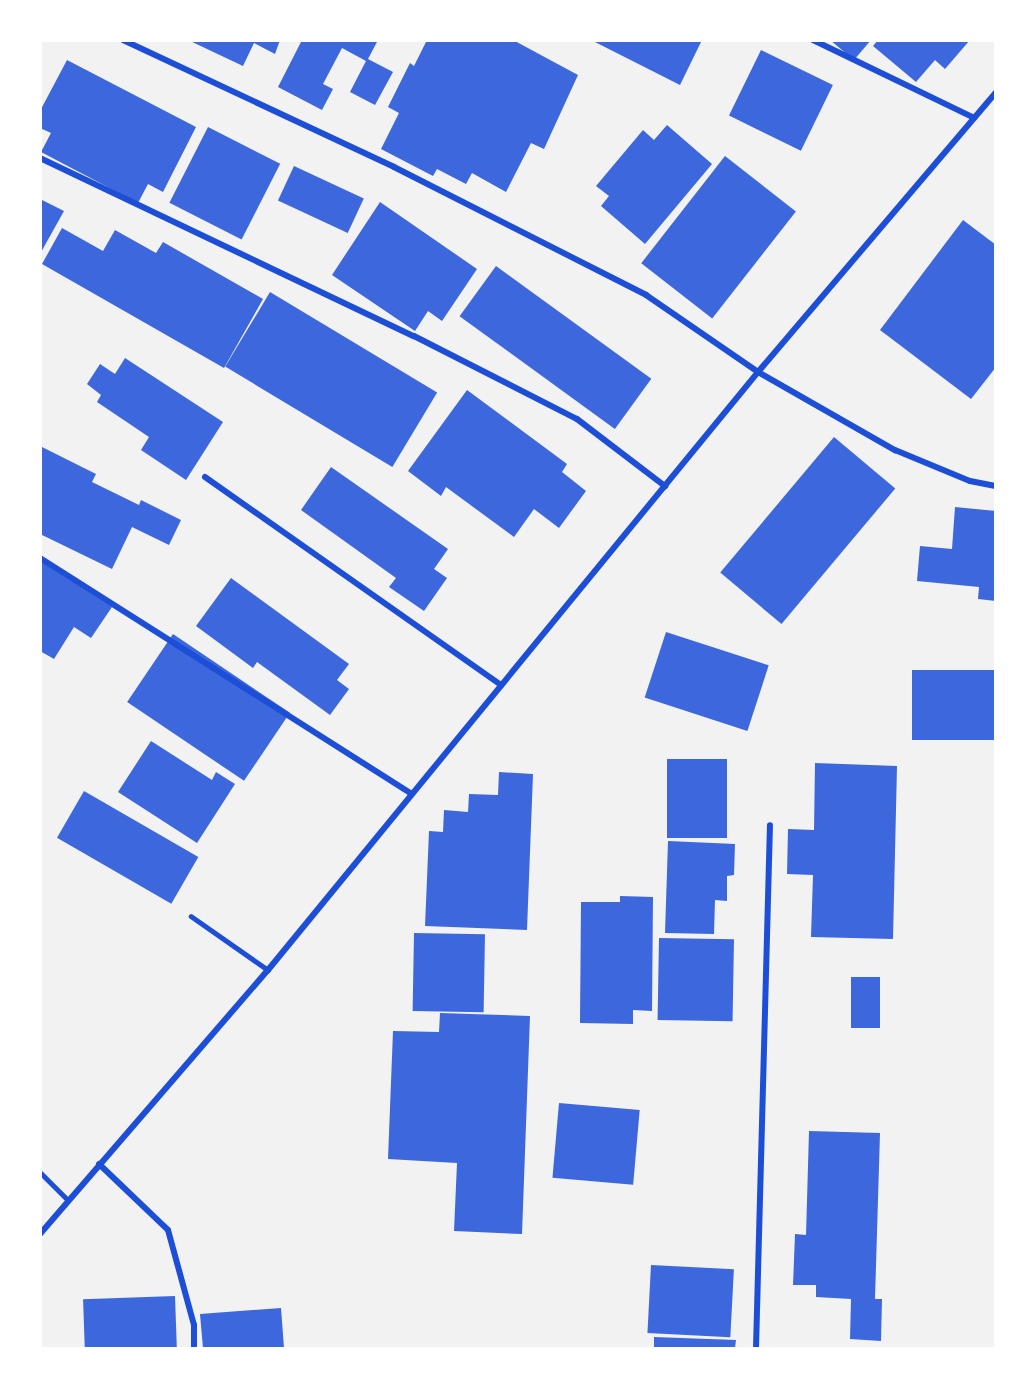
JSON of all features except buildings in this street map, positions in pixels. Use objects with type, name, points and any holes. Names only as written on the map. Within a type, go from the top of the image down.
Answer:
[{"type":"street","points":[[123,40],[394,167],[646,295],[758,372],[896,450],[970,481],[996,486]]},
{"type":"street","points":[[813,40],[974,118]]},
{"type":"street","points":[[40,1234],[268,970],[758,372],[996,92]]},
{"type":"street","points":[[40,158],[414,336],[577,420],[665,486]]},
{"type":"street","points":[[205,477],[501,685]]},
{"type":"street","points":[[40,558],[411,793]]},
{"type":"street","points":[[756,1348],[770,825]]},
{"type":"street","points":[[99,1164],[168,1230],[194,1325],[194,1348]]},
{"type":"lane","points":[[191,916],[268,970]]},
{"type":"lane","points":[[40,1172],[68,1200]]}]
